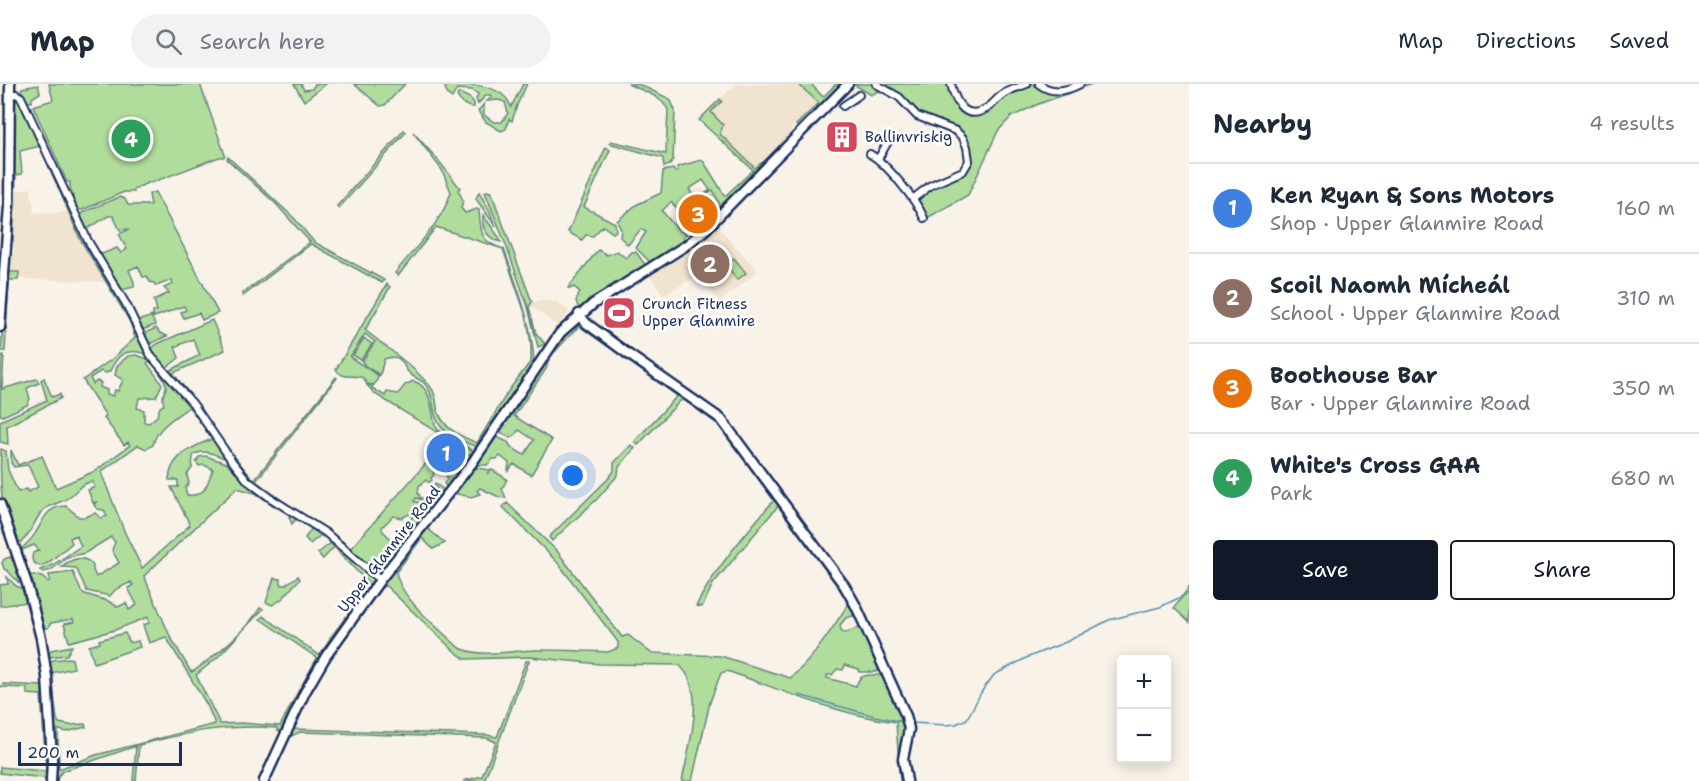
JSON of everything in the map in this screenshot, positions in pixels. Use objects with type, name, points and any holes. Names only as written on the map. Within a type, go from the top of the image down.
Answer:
[{"type":"main road","points":[[0,327],[9,206],[10,84]]},
{"type":"main road","name":"Upper Glanmire Road","points":[[264,781],[311,681],[326,657],[380,580],[475,460],[555,339],[579,314],[685,246],[705,230],[846,87]]},
{"type":"main road","points":[[579,314],[586,323],[721,419],[844,585],[856,606],[906,716],[909,729],[903,759],[907,781]]},
{"type":"main road","points":[[0,504],[27,584],[41,638],[47,683],[52,760],[51,781]]},
{"type":"street","points":[[876,84],[898,97],[917,116],[956,131],[963,138],[967,147],[969,161],[963,171],[931,185],[914,198]]},
{"type":"street","points":[[951,84],[955,101],[962,109],[976,112],[992,105],[1008,91],[1027,84]]},
{"type":"street","points":[[1039,84],[1044,88],[1057,91],[1067,90],[1080,84]]},
{"type":"street","points":[[846,87],[851,100]]},
{"type":"street","points":[[10,95],[16,94],[21,97],[88,241],[126,304],[151,356],[188,399],[243,476],[272,498],[326,532],[380,580]]},
{"type":"street","points":[[843,106],[859,94]]},
{"type":"street","points":[[878,159],[890,140]]},
{"type":"street","points":[[870,154],[878,159],[914,198],[924,219]]},
{"type":"shaded area","points":[[736,84],[798,84],[820,103],[791,128],[791,135],[763,165],[761,163],[753,170],[699,120]]},
{"type":"shaded area","points":[[31,188],[34,213],[68,212],[81,239],[108,282],[6,278],[14,250],[16,191]]},
{"type":"shaded area","points":[[717,226],[758,271],[719,302],[698,275],[664,295],[650,276],[682,256]]},
{"type":"shaded area","points":[[540,300],[557,302],[569,312],[558,326],[530,305]]},
{"type":"shaded area","points":[[446,439],[462,447],[450,457],[455,465],[451,469],[435,453]]},
{"type":"green space","points":[[49,84],[200,84],[225,155],[150,182],[134,189],[134,192],[124,192],[82,210],[77,209],[70,182],[67,182],[33,106],[53,100]]},
{"type":"green space","points":[[294,84],[301,84],[304,90],[312,89],[315,84],[326,84],[304,101]]},
{"type":"green space","points":[[354,84],[405,84],[385,105],[380,106]]},
{"type":"green space","points":[[449,84],[476,85],[494,90],[507,99],[511,107],[523,84],[527,84],[512,121],[509,119],[506,129],[501,131],[486,122],[478,111],[484,104],[484,115],[494,122],[502,122],[508,113],[505,102],[487,101],[492,97],[486,95],[478,104],[476,99],[478,94],[472,90],[457,89],[452,98],[445,88]]},
{"type":"green space","points":[[628,84],[638,84],[670,99],[675,110],[673,160],[670,165],[664,167],[663,158],[609,143],[611,141],[666,154],[668,110],[656,97]]},
{"type":"green space","points":[[798,84],[811,84],[823,97],[836,84],[843,84],[797,127],[796,125],[819,103]]},
{"type":"green space","points":[[856,84],[873,84],[883,89],[871,95]]},
{"type":"green space","points":[[889,84],[950,84],[956,104],[963,110],[975,114],[1008,91],[1027,84],[1039,84],[1057,91],[1079,84],[1092,84],[1011,117],[998,131],[968,195],[927,218],[917,199],[938,185],[962,174],[971,162],[960,132],[949,125],[932,122],[920,116],[886,87]]},
{"type":"green space","points":[[38,85],[40,93],[32,98],[32,102],[26,101],[22,88]]},
{"type":"green space","points":[[459,93],[470,98],[474,107],[469,107],[462,102],[457,96]]},
{"type":"green space","points":[[720,99],[722,101],[711,112],[723,125],[720,134],[755,168],[761,163],[763,165],[722,206],[713,190],[703,195],[710,190],[703,180],[689,189],[698,204],[684,213],[699,230],[691,231],[687,220],[671,202],[662,211],[679,231],[687,234],[683,236],[684,241],[651,263],[636,248],[646,232],[641,229],[628,245],[620,237],[621,230],[617,221],[636,205],[661,193],[663,171],[673,169],[675,172],[678,171],[677,167],[701,160],[725,196],[753,170],[699,120]]},
{"type":"green space","points":[[18,100],[40,146],[20,151],[22,174],[16,175],[13,240],[10,235],[13,103]]},
{"type":"green space","points":[[404,130],[406,132],[339,208],[337,206]]},
{"type":"green space","points":[[413,132],[460,188],[458,190],[463,200],[461,208],[465,213],[479,210],[483,235],[490,243],[504,249],[527,319],[503,249],[436,227],[398,276],[395,273],[435,224],[451,192],[442,170]]},
{"type":"green space","points":[[606,147],[610,150],[584,207],[615,223],[616,231],[613,233],[603,226],[593,236],[586,235],[582,240],[568,232]]},
{"type":"green space","points":[[228,157],[294,218],[314,242],[384,280],[382,283],[311,244],[243,296],[242,294],[310,242],[276,204],[227,159]]},
{"type":"green space","points":[[58,187],[62,189],[131,320],[80,239]]},
{"type":"green space","points":[[155,192],[218,313],[202,320],[199,313],[184,318],[181,312],[186,310],[184,306],[152,318],[155,325],[145,329],[141,328],[137,321],[153,316],[153,312],[157,311],[154,300],[169,293],[164,288],[173,284],[172,280],[156,286],[147,276],[143,277],[138,266],[129,270],[134,287],[122,290],[99,255],[117,248],[121,253],[127,249],[119,234],[128,229],[120,230],[113,216],[108,216],[89,228],[85,228],[80,217],[83,212],[120,197],[125,199],[128,205],[151,205],[149,194]]},
{"type":"green space","points":[[479,192],[489,209],[496,227],[476,199]]},
{"type":"green space","points":[[485,192],[491,192],[532,302],[529,307],[536,333],[545,344],[538,347],[528,307]]},
{"type":"green space","points":[[712,196],[718,208],[714,215],[701,204]]},
{"type":"green space","points":[[483,215],[499,237],[501,242],[486,232]]},
{"type":"green space","points":[[598,250],[607,255],[617,251],[626,258],[632,252],[636,252],[646,266],[579,309],[576,301],[580,292],[574,287],[568,288]]},
{"type":"green space","points":[[734,258],[746,273],[737,280],[726,265]]},
{"type":"green space","points":[[8,272],[19,272],[18,280],[9,280],[5,351],[1,351],[6,278]]},
{"type":"green space","points":[[387,284],[390,287],[365,330],[423,378],[434,393],[439,414],[447,426],[458,434],[477,443],[509,390],[531,361],[527,319],[534,362],[480,447],[458,439],[442,428],[435,414],[428,388],[407,371],[399,359],[390,357],[384,359],[380,375],[365,366],[362,361],[375,342],[365,334],[350,357],[379,376],[374,385],[367,384],[360,377],[345,376],[336,369]]},
{"type":"green space","points":[[212,320],[225,350],[173,373],[254,480],[337,378],[256,481],[293,509],[263,490],[242,472],[171,375],[171,370],[200,355],[193,339],[175,347],[179,358],[166,368],[156,360],[150,350],[157,344]]},
{"type":"green space","points":[[580,323],[719,421],[845,590],[854,611],[853,616],[846,618],[840,625],[841,630],[845,633],[862,626],[879,667],[877,672],[859,672],[859,669],[845,665],[843,670],[837,669],[832,675],[827,675],[827,678],[856,686],[862,677],[879,675],[889,683],[907,730],[901,755],[904,781],[900,781],[896,722],[832,708],[727,671],[721,673],[710,702],[692,781],[682,781],[694,720],[694,704],[693,689],[688,676],[679,665],[600,664],[529,657],[465,659],[386,586],[382,587],[333,655],[331,654],[382,582],[427,528],[445,543],[433,549],[422,538],[396,572],[399,582],[412,603],[458,647],[476,653],[537,650],[608,652],[618,648],[618,642],[558,563],[503,507],[507,503],[557,551],[622,637],[628,635],[651,653],[721,656],[790,678],[821,645],[847,606],[846,598],[778,506],[713,584],[702,607],[696,606],[722,564],[774,500],[717,424],[684,400],[680,401],[638,445],[635,441],[677,396],[579,326],[546,361],[548,363],[546,369],[514,416],[552,440],[531,475],[514,464],[508,471],[509,463],[500,456],[487,465],[479,465],[477,461],[494,436],[508,442],[511,447],[525,454],[534,440],[519,430],[510,438],[502,433],[499,427],[550,354],[571,329]]},
{"type":"green space","points":[[132,324],[145,351],[123,354],[110,371],[106,373],[101,371],[90,378],[93,384],[97,381],[101,383],[100,387],[113,396],[123,380],[115,375],[117,366],[128,356],[136,355],[151,360],[147,363],[162,384],[156,397],[139,398],[137,408],[144,410],[144,422],[149,423],[164,405],[166,385],[156,366],[194,410],[192,411],[189,407],[167,423],[158,433],[153,445],[146,449],[138,445],[101,472],[125,533],[142,568],[190,525],[171,487],[178,487],[178,480],[169,480],[173,465],[183,454],[212,439],[195,415],[197,414],[227,458],[204,452],[193,456],[192,468],[187,475],[189,483],[185,488],[187,495],[202,492],[207,484],[213,469],[204,465],[199,466],[196,462],[199,457],[206,456],[226,463],[279,506],[277,508],[255,493],[237,488],[144,576],[170,636],[191,672],[230,642],[260,608],[263,609],[218,657],[196,675],[220,724],[280,726],[301,686],[303,687],[281,731],[277,731],[277,728],[258,727],[223,728],[139,745],[136,781],[133,781],[136,746],[63,771],[57,781],[53,781],[52,731],[58,731],[59,769],[96,755],[215,724],[207,705],[166,637],[149,643],[143,625],[149,623],[148,617],[115,630],[69,642],[64,624],[74,622],[73,619],[51,623],[48,628],[42,627],[27,576],[30,575],[39,576],[48,582],[49,575],[73,572],[81,591],[85,594],[108,601],[118,607],[126,603],[129,610],[137,605],[128,588],[133,585],[131,582],[115,590],[110,596],[87,591],[76,568],[61,567],[73,560],[85,560],[93,565],[96,577],[119,563],[112,550],[115,542],[111,537],[85,553],[68,557],[51,570],[44,572],[40,570],[54,564],[81,546],[76,535],[70,538],[72,543],[48,563],[40,566],[32,560],[33,553],[39,550],[34,545],[20,551],[34,535],[47,514],[54,509],[66,506],[79,517],[95,513],[101,518],[107,516],[104,510],[97,509],[94,505],[96,502],[93,503],[88,490],[95,487],[92,481],[81,486],[65,500],[43,510],[21,542],[17,540],[9,515],[6,516],[4,508],[1,449],[6,451],[8,470],[18,492],[26,489],[28,492],[38,487],[28,465],[14,467],[11,463],[11,450],[18,465],[42,456],[56,488],[95,471],[130,445],[128,442],[124,445],[104,418],[106,416],[83,380],[112,359],[135,338]]},
{"type":"green space","points":[[156,328],[167,336],[149,344],[145,337],[147,332]]},
{"type":"green space","points":[[364,338],[372,344],[361,360],[353,355]]},
{"type":"green space","points":[[4,355],[2,389],[37,379],[39,383],[27,388],[30,399],[27,405],[3,416],[0,415],[1,356]]},
{"type":"green space","points":[[44,378],[52,397],[60,394],[61,398],[7,426],[8,444],[0,442],[0,421],[47,400],[41,380]]},
{"type":"green space","points":[[413,381],[424,388],[427,393],[438,430],[472,450],[474,455],[468,454],[461,447],[375,394],[367,385],[373,386],[372,388],[385,396],[387,392],[398,394],[405,385]]},
{"type":"green space","points":[[631,445],[635,448],[619,467],[618,475],[597,499],[552,541],[549,537],[608,479],[614,471],[614,463]]},
{"type":"green space","points":[[435,453],[458,476],[447,488],[444,483],[448,479],[446,476],[451,472],[444,465],[442,467],[440,465],[433,471],[434,475],[429,483],[426,480],[419,486],[419,498],[424,498],[425,501],[416,498],[414,501],[432,507],[429,511],[416,510],[402,518],[393,516],[382,527],[390,538],[394,539],[414,515],[422,514],[424,517],[386,565],[377,571],[377,574],[337,539],[297,512],[331,532],[351,548]]},
{"type":"green space","points":[[477,468],[490,470],[487,474],[492,470],[507,479],[502,489],[506,498],[480,488],[477,491],[480,494],[471,497],[457,494],[464,479]]},
{"type":"green space","points":[[435,483],[445,491],[436,502],[430,501],[429,498],[437,488]]},
{"type":"green space","points":[[294,515],[325,534],[323,537],[321,535],[310,544],[305,538],[312,528],[297,518],[292,524],[289,517]]},
{"type":"green space","points":[[331,543],[334,547],[323,559],[318,553]]},
{"type":"green space","points":[[339,545],[373,579],[374,583],[325,653],[330,638],[370,585],[334,547]]},
{"type":"green space","points":[[10,557],[22,581],[19,583],[4,569],[2,563],[4,559]]},
{"type":"green space","points":[[298,576],[300,579],[281,600],[272,605],[266,602],[274,578],[280,579],[282,585],[285,585]]},
{"type":"green space","points":[[7,577],[16,586],[25,590],[28,602],[0,606],[0,585],[8,584]]},
{"type":"green space","points":[[1189,587],[1189,622],[1174,608]]},
{"type":"green space","points":[[263,616],[322,657],[305,684],[303,683],[317,658],[260,619]]},
{"type":"green space","points":[[125,633],[130,643],[138,641],[140,647],[94,663],[89,646],[100,643],[99,640]]},
{"type":"green space","points":[[72,646],[67,655],[47,657],[51,650]]},
{"type":"green space","points":[[328,657],[330,659],[304,703],[294,729],[497,737],[526,661],[529,661],[484,781],[463,781],[482,776],[496,742],[487,738],[300,732],[291,736],[278,763],[276,762],[295,718]]},
{"type":"green space","points":[[70,658],[74,668],[51,673],[57,719],[59,723],[85,724],[86,727],[66,732],[53,728],[48,663],[53,660]]},
{"type":"green space","points":[[3,684],[43,686],[49,763],[47,781],[44,778],[0,773],[0,767],[45,771],[46,769],[41,695],[27,694],[27,688],[0,687]]},
{"type":"waterway","points":[[911,723],[947,725],[967,719],[982,691],[994,675],[1109,620],[1160,607],[1189,593]]},
{"type":"waterway","points":[[799,695],[903,722]]},
{"type":"place","name":"Ballinvriskig","points":[[842,137]]},
{"type":"place","name":"White's Cross GAA","points":[[131,139]]},
{"type":"place","name":"Boothouse Bar","points":[[698,214]]},
{"type":"place","name":"Scoil Naomh Mícheál","points":[[710,264]]},
{"type":"place","name":"Crunch Fitness Upper Glanmire","points":[[619,313]]},
{"type":"place","name":"Ken Ryan & Sons Motors","points":[[446,453]]}]
